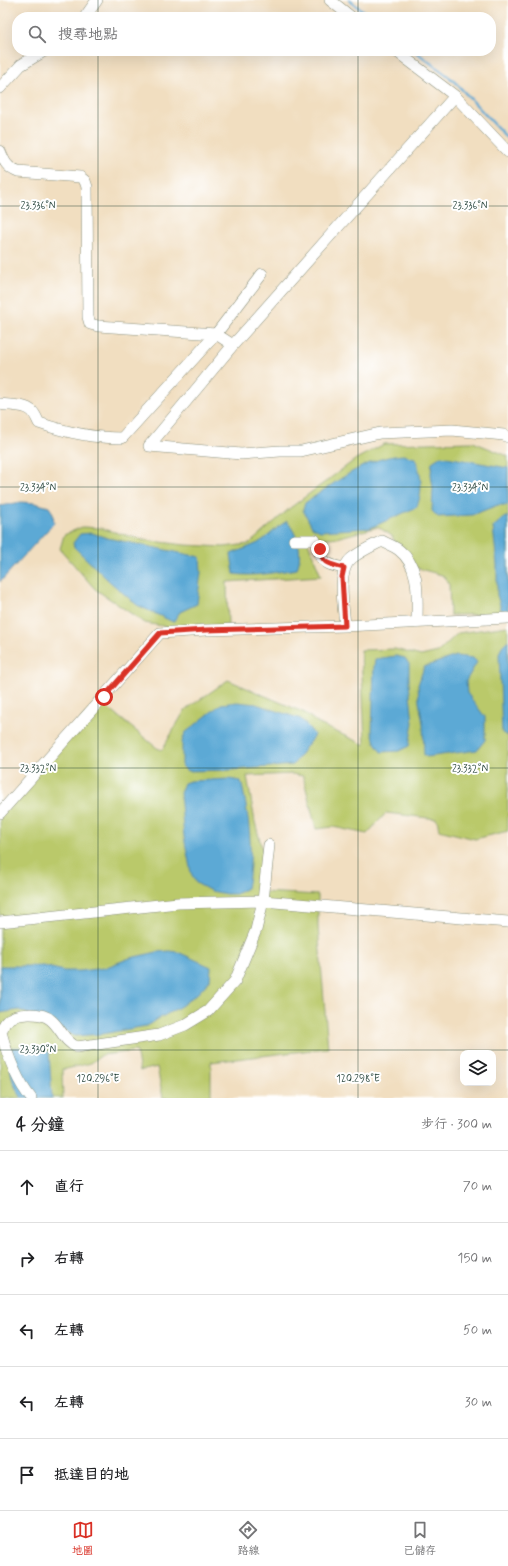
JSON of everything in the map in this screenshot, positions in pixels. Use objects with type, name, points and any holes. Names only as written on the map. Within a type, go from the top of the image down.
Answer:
[{"type":"street","points":[[89,12],[98,0]]},
{"type":"street","points":[[330,0],[345,12]]},
{"type":"street","points":[[0,88],[21,65],[36,56]]},
{"type":"street","points":[[403,56],[455,96],[508,152]]},
{"type":"street","points":[[455,96],[233,345],[149,446],[241,454],[301,451],[380,433],[452,430],[504,434],[508,437]]},
{"type":"street","points":[[0,151],[6,166],[18,172],[80,177],[85,181],[87,187],[88,317],[90,324],[98,326],[216,334],[233,345]]},
{"type":"street","points":[[0,404],[20,406],[32,411],[39,423],[63,431],[122,438],[216,334],[262,274]]},
{"type":"street","points":[[294,540],[315,540],[320,549],[321,557],[327,564],[344,568]]},
{"type":"street","points":[[345,626],[342,577],[344,568],[350,558],[382,541],[398,549],[409,559],[415,572],[417,587],[417,623]]},
{"type":"street","points":[[0,813],[160,633],[508,618]]},
{"type":"street","points":[[31,1098],[22,1088],[4,1044],[1,1032],[6,1021],[19,1014],[33,1014],[50,1019],[70,1044],[77,1047],[159,1035],[185,1025],[208,1011],[235,980],[256,930],[263,902],[269,845]]},
{"type":"street","points":[[0,922],[178,903],[263,902],[508,922]]},
{"type":"green space","points":[[473,442],[508,456],[508,614],[450,615],[449,583],[442,575],[409,566],[400,553],[392,536],[378,527],[340,537],[307,540],[321,576],[227,582],[228,628],[174,628],[145,623],[95,589],[60,549],[64,535],[82,527],[100,528],[144,540],[185,545],[224,547],[249,544],[290,508],[356,459],[384,444]]},
{"type":"green space","points":[[508,626],[508,831],[475,839],[439,830],[437,819],[386,813],[367,834],[333,827],[316,829],[303,776],[292,774],[247,776],[255,822],[263,852],[268,854],[262,892],[318,895],[318,927],[328,1048],[211,1062],[211,1098],[163,1098],[157,1067],[140,1071],[136,1051],[102,1055],[91,1063],[62,1070],[63,1098],[0,1098],[0,815],[98,700],[157,748],[162,750],[185,710],[228,680],[305,713],[319,724],[365,745],[361,650],[395,649],[421,656],[438,652],[458,633]]},
{"type":"water","points":[[403,455],[415,458],[419,470],[421,489],[417,507],[370,528],[320,531],[312,527],[303,510],[305,503],[351,472],[376,461]]},
{"type":"water","points":[[441,456],[508,468],[508,505],[498,505],[472,515],[438,517],[432,511],[433,488],[431,474],[432,462]]},
{"type":"water","points":[[21,502],[35,503],[49,507],[53,513],[54,523],[0,582],[0,506]]},
{"type":"water","points":[[505,517],[508,517],[508,612],[502,612],[497,595],[497,565],[493,527]]},
{"type":"water","points":[[287,521],[297,538],[300,556],[297,569],[258,575],[234,574],[231,554],[258,543]]},
{"type":"water","points":[[92,533],[107,538],[200,557],[201,572],[197,604],[180,612],[173,622],[137,605],[109,581],[74,547],[73,543],[80,534]]},
{"type":"water","points":[[508,640],[508,736],[502,733],[499,654],[502,646]]},
{"type":"water","points":[[396,656],[405,658],[409,664],[409,683],[413,723],[409,746],[399,751],[381,752],[376,745],[372,733],[375,659]]},
{"type":"water","points":[[456,656],[473,658],[477,662],[466,681],[467,693],[485,717],[485,740],[477,750],[427,757],[424,755],[423,724],[418,685],[424,667]]},
{"type":"water","points":[[237,702],[256,704],[301,719],[314,734],[313,737],[293,765],[231,770],[187,771],[182,766],[182,742],[185,733],[221,704]]},
{"type":"water","points":[[229,779],[241,781],[250,834],[250,861],[247,888],[236,894],[211,891],[196,883],[191,873],[184,837],[180,793],[184,783],[190,781]]},
{"type":"water","points":[[169,951],[178,952],[211,967],[210,980],[198,993],[181,1006],[146,1026],[102,1034],[74,1036],[60,1028],[19,1010],[0,1013],[0,966],[43,966],[64,971],[80,971],[104,968],[130,958]]},
{"type":"water","points":[[11,1048],[39,1048],[49,1052],[52,1098],[22,1098],[18,1092],[11,1074]]},
{"type":"waterway","points":[[349,0],[365,12]]},
{"type":"waterway","points":[[422,56],[454,81],[508,139]]},
{"type":"route","points":[[104,697],[160,633],[206,630],[345,626],[342,577],[344,568],[327,564],[321,557],[320,549]]}]
